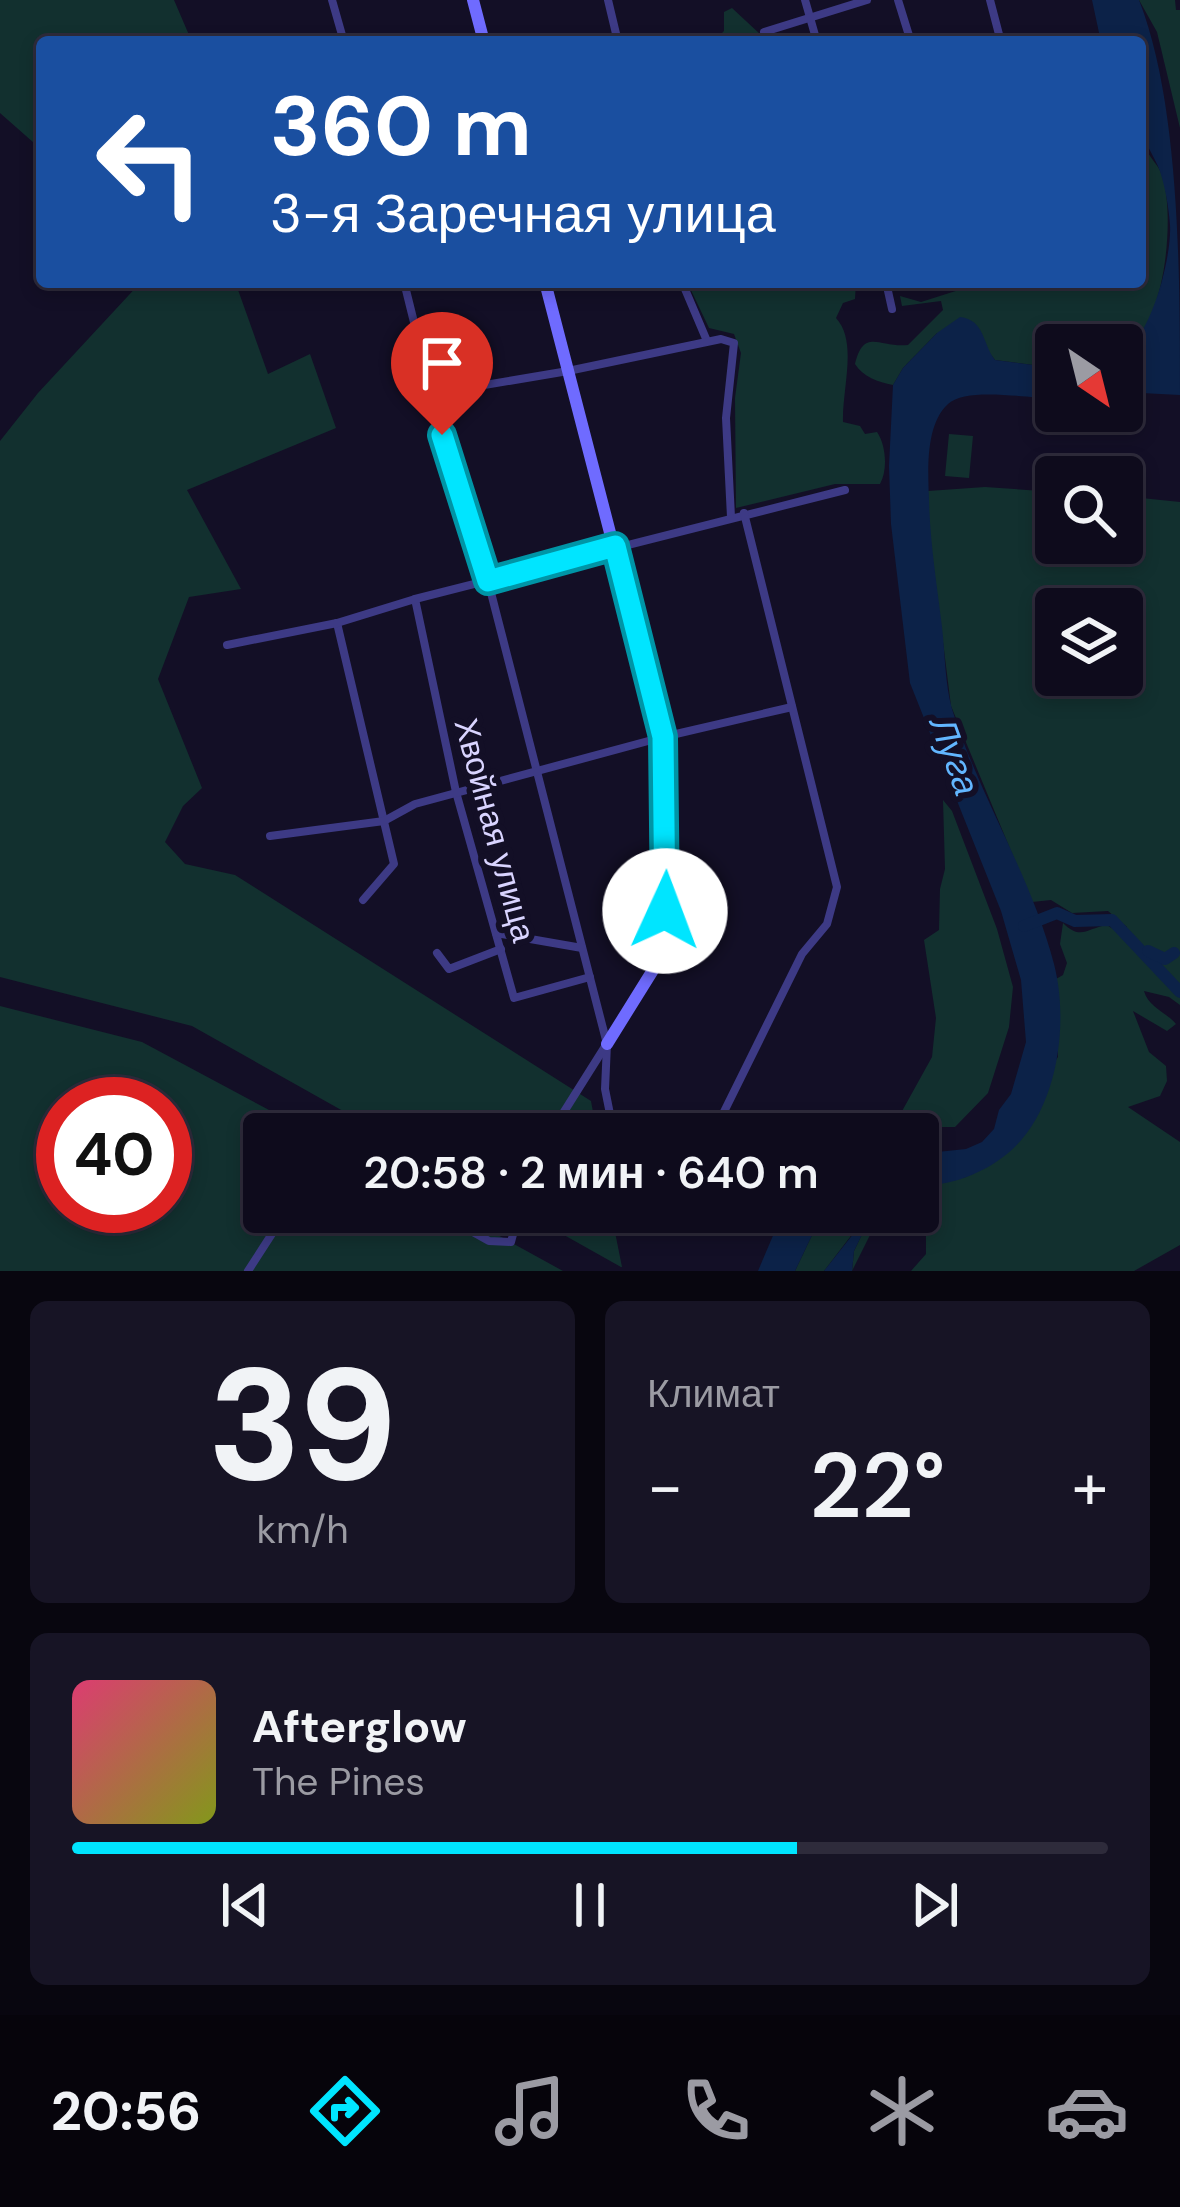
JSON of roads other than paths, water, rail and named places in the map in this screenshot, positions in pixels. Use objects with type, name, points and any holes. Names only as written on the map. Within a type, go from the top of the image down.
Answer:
[{"type":"street","points":[[332,0],[342,36]]},
{"type":"street","points":[[473,0],[482,36]]},
{"type":"street","points":[[608,0],[617,36]]},
{"type":"street","points":[[806,0],[815,36]]},
{"type":"street","points":[[764,32],[866,0]]},
{"type":"street","points":[[898,0],[908,36]]},
{"type":"street","points":[[989,0],[999,36]]},
{"type":"street","points":[[405,288],[431,394],[488,581],[607,1044],[605,1089],[610,1113]]},
{"type":"street","points":[[547,288],[663,737],[667,868],[663,954],[563,1113]]},
{"type":"street","points":[[684,288],[707,342]]},
{"type":"street","points":[[887,288],[892,309]]},
{"type":"street","points":[[431,394],[721,339],[734,343],[726,418],[731,517]]},
{"type":"street","points":[[227,646],[337,623],[415,598],[845,490]]},
{"type":"street","points":[[723,1113],[802,954],[827,924],[837,887],[744,513]]},
{"type":"street","name":"Хвойная улица","points":[[415,598],[456,792],[514,998],[590,977]]},
{"type":"street","points":[[337,623],[394,864],[364,900]]},
{"type":"street","points":[[271,836],[384,821],[415,804],[456,792],[792,707]]},
{"type":"street","points":[[496,933],[582,948]]},
{"type":"street","points":[[436,953],[449,969],[501,949]]},
{"type":"street","points":[[248,1271],[272,1233]]},
{"type":"street","points":[[476,1233],[489,1240],[511,1241],[513,1233]]},
{"type":"water","points":[[1092,0],[1139,0],[1153,42],[1175,192],[1180,395],[1143,393],[1143,329],[1163,275],[1170,225],[1160,171],[1146,143],[1146,36],[1100,36]]},
{"type":"water","name":"Луга","points":[[960,317],[968,319],[979,327],[995,360],[1035,365],[1035,397],[983,394],[948,404],[935,424],[928,476],[952,709],[1044,931],[1059,988],[1060,1015],[1055,1069],[1047,1095],[1021,1140],[984,1169],[939,1184],[939,1152],[966,1149],[982,1142],[994,1129],[999,1110],[1011,1094],[1026,1042],[1021,980],[1001,911],[910,683],[891,524],[893,385],[937,333]]},
{"type":"water","points":[[774,1233],[813,1233],[795,1271],[758,1271]]},
{"type":"water","points":[[854,1233],[863,1233],[852,1271],[824,1271]]},
{"type":"waterway","points":[[1024,926],[1057,913],[1075,921],[1112,920],[1180,992]]},
{"type":"waterway","points":[[1148,951],[1165,959],[1174,953]]}]
